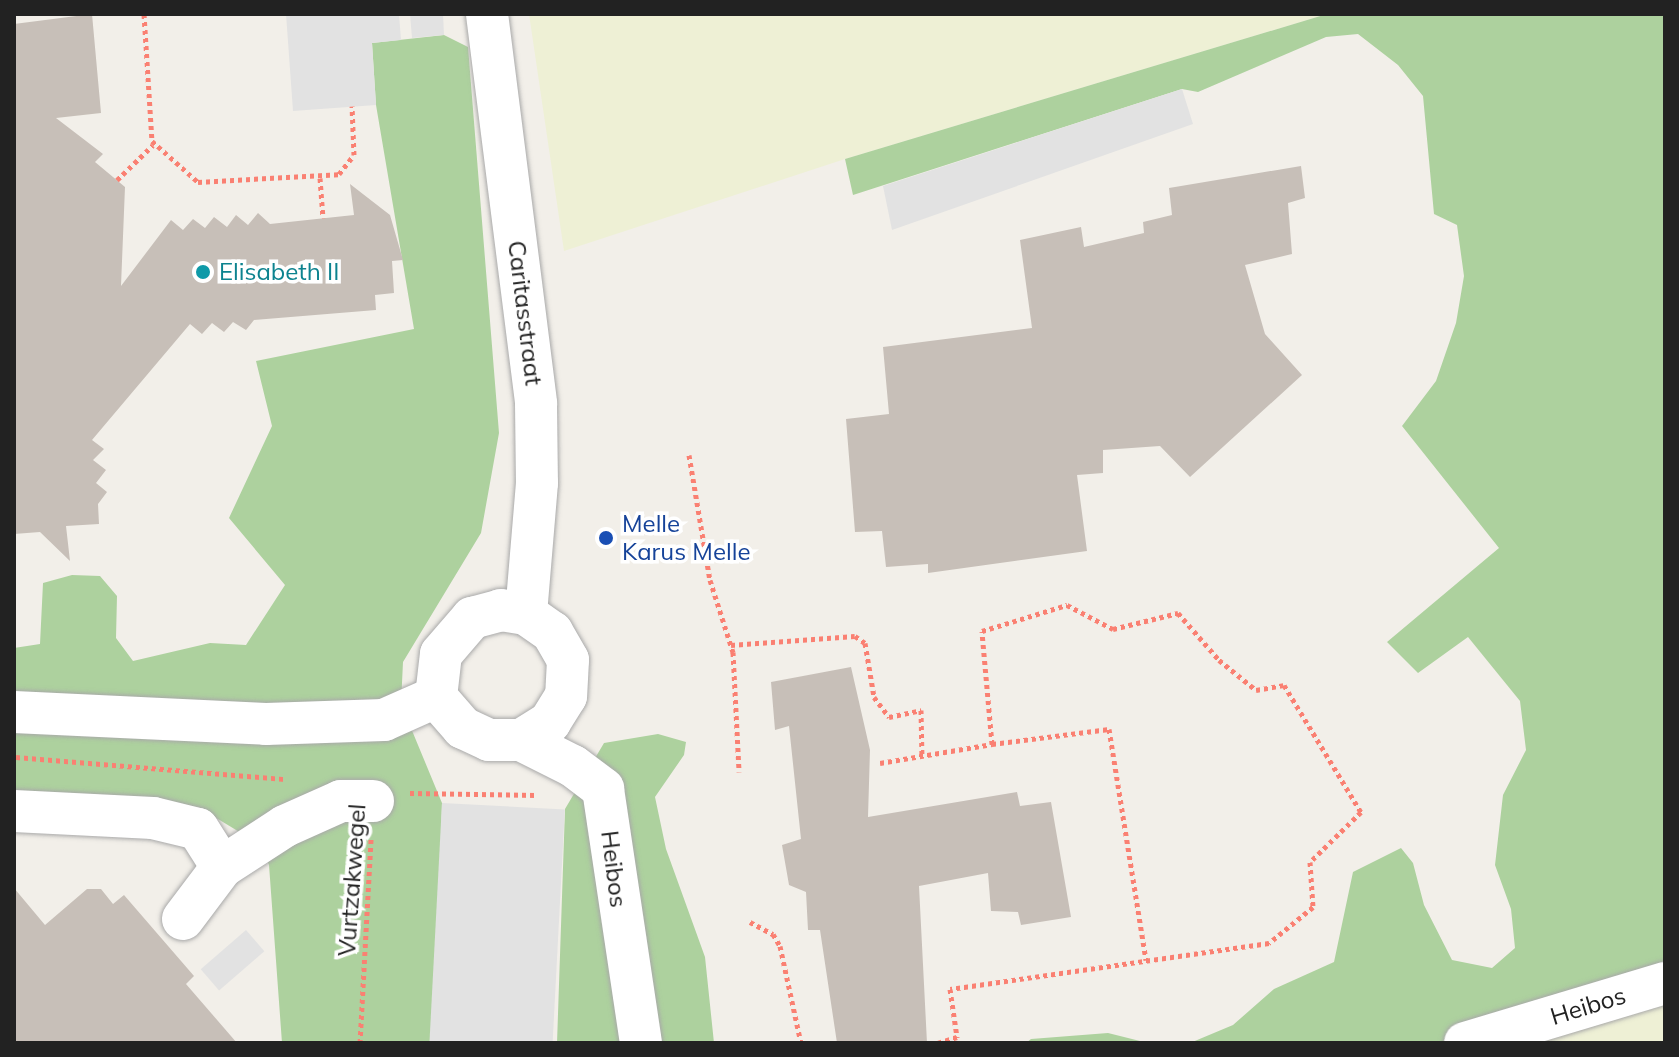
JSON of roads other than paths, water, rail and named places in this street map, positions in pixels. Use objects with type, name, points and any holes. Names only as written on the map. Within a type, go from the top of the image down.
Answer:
[{"type":"street","name":"Caritasstraat","points":[[487,14],[536,404],[537,483],[526,614]]},
{"type":"street","points":[[501,610],[526,614],[552,632],[568,660],[566,696],[550,722],[521,740],[489,740],[463,728],[436,697],[441,654],[472,618],[501,610]]},
{"type":"street","points":[[14,712],[266,724],[384,720],[436,697]]},
{"type":"street","name":"Heibos","points":[[521,740],[573,766],[603,789],[641,1043]]},
{"type":"street","points":[[183,919],[222,867],[285,826],[341,801],[373,801]]},
{"type":"street","points":[[14,811],[153,818],[198,829],[222,867]]},
{"type":"street","name":"Heibos","points":[[1465,1043],[1665,983]]},
{"type":"place","name":"Elisabeth II","points":[[203,272]]},
{"type":"place","name":"Melle Karus Melle","points":[[606,538]]}]
